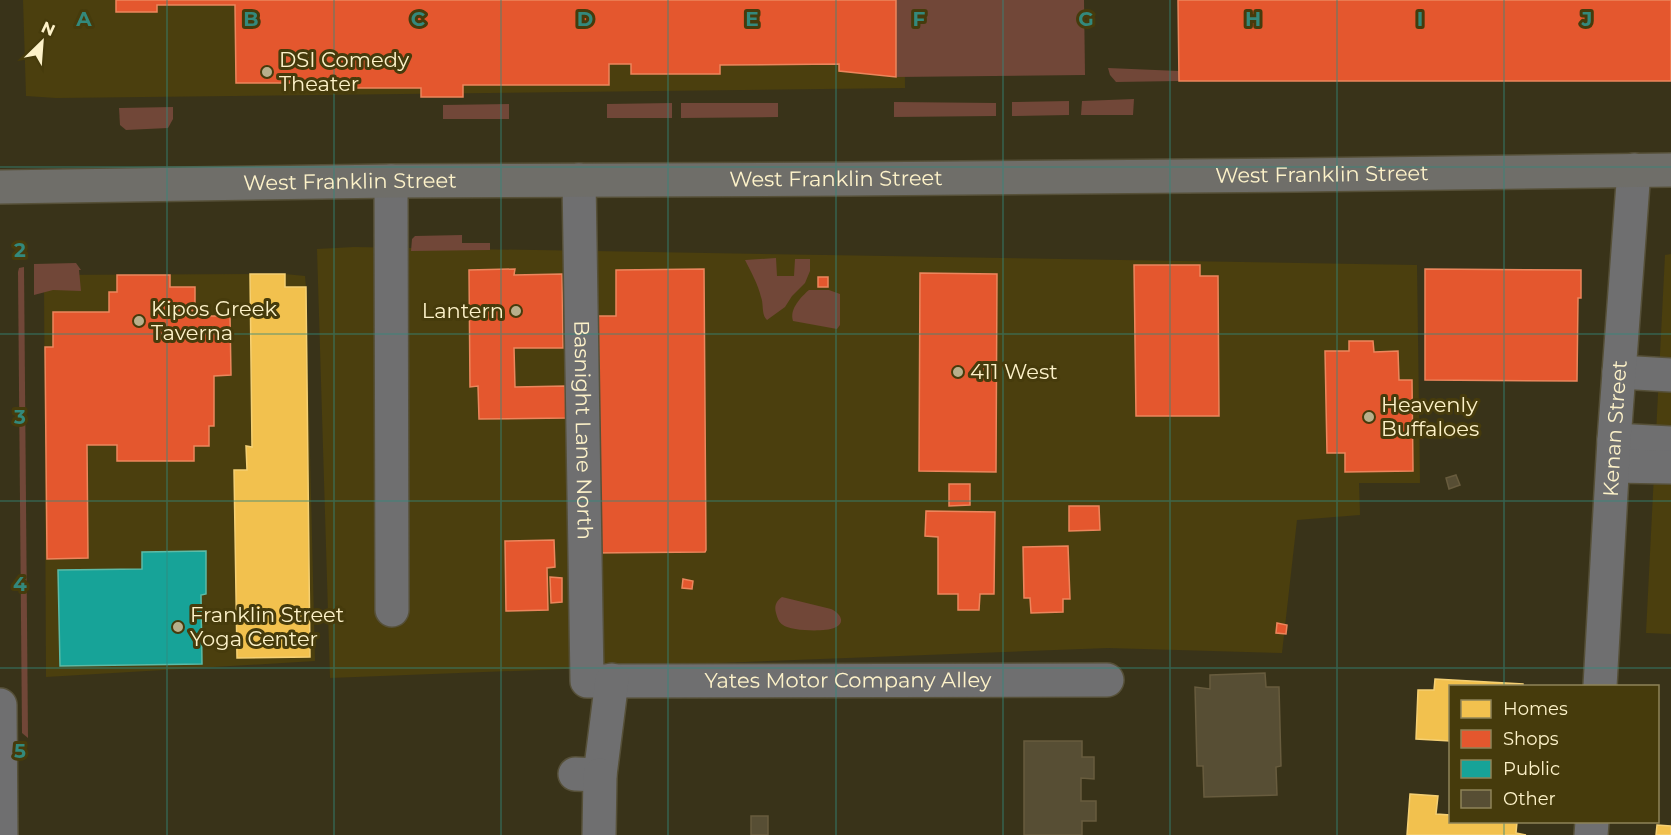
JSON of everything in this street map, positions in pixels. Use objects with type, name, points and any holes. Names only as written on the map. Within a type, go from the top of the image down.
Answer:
[{"type":"main road","name":"West Franklin Street","points":[[0,186],[391,181],[851,180],[1671,170]]},
{"type":"street","name":"Kenan Street","points":[[1600,685],[1634,170]]},
{"type":"street","name":"Basnight Lane North","points":[[579,180],[600,681],[587,774],[599,835]]},
{"type":"street","points":[[391,181],[392,610]]},
{"type":"street","points":[[1620,372],[1671,375]]},
{"type":"street","points":[[1614,453],[1670,455]]},
{"type":"street","name":"Yates Motor Company Alley","points":[[600,681],[1107,680]]},
{"type":"street","points":[[0,705],[2,835]]},
{"type":"shaded area","points":[[23,0],[904,0],[905,88],[56,98],[26,96]]},
{"type":"shaded area","points":[[896,0],[1084,0],[1085,75],[896,77]]},
{"type":"shaded area","points":[[1108,68],[1179,71],[1179,81],[1116,82]]},
{"type":"shaded area","points":[[1134,99],[1133,115],[1081,115],[1082,101]]},
{"type":"shaded area","points":[[1069,101],[1069,115],[1012,116],[1012,102]]},
{"type":"shaded area","points":[[894,102],[996,103],[996,116],[894,117]]},
{"type":"shaded area","points":[[672,103],[672,118],[607,118],[607,104]]},
{"type":"shaded area","points":[[681,103],[778,103],[778,117],[681,118]]},
{"type":"shaded area","points":[[509,104],[509,119],[443,119],[443,105]]},
{"type":"shaded area","points":[[173,107],[173,119],[168,128],[126,130],[120,125],[119,108]]},
{"type":"shaded area","points":[[462,235],[462,243],[490,243],[490,250],[411,251],[412,239],[415,236]]},
{"type":"shaded area","points":[[354,247],[1417,265],[1420,483],[1359,483],[1360,515],[1297,520],[1282,653],[1108,648],[330,678],[317,249]]},
{"type":"shaded area","points":[[1671,254],[1671,634],[1646,633],[1665,255]]},
{"type":"shaded area","points":[[776,258],[777,276],[794,276],[795,259],[810,259],[810,271],[805,283],[785,307],[767,320],[758,287],[745,260]]},
{"type":"shaded area","points":[[76,263],[81,270],[79,270],[81,291],[53,290],[34,295],[34,264]]},
{"type":"shaded area","points":[[24,267],[28,738],[22,733],[18,272],[19,268]]},
{"type":"shaded area","points":[[285,274],[305,276],[306,287],[315,661],[46,677],[44,275]]},
{"type":"shaded area","points":[[809,290],[829,290],[840,294],[840,325],[837,329],[793,321],[794,308]]},
{"type":"shaded area","points":[[782,597],[831,609],[839,615],[841,621],[834,628],[823,630],[800,630],[787,627],[779,621],[775,610],[778,600]]},
{"type":"building: Homes","points":[[250,274],[285,274],[285,287],[306,287],[310,657],[237,658],[234,470],[247,470],[246,446],[252,447]]},
{"type":"building: Homes","points":[[1435,679],[1523,684],[1449,685],[1449,741],[1416,739],[1418,690],[1434,690]]},
{"type":"building: Homes","points":[[1410,794],[1438,796],[1436,814],[1449,815],[1449,823],[1517,823],[1516,833],[1526,835],[1407,835]]},
{"type":"building: Homes","points":[[1657,825],[1671,826],[1671,835],[1656,835]]},
{"type":"building: Shops","points":[[116,0],[896,0],[896,77],[839,71],[839,64],[720,65],[720,74],[631,74],[631,64],[609,64],[609,85],[463,85],[463,97],[421,97],[421,88],[304,88],[304,83],[236,83],[235,5],[157,5],[157,12],[116,12]]},
{"type":"building: Shops","points":[[1178,0],[1671,0],[1671,81],[1179,81]]},
{"type":"building: Shops","points":[[1134,265],[1200,265],[1200,276],[1218,276],[1219,416],[1136,416]]},
{"type":"building: Shops","name":"Lantern","points":[[515,269],[514,275],[562,274],[563,348],[514,348],[515,387],[565,386],[566,418],[479,419],[478,386],[470,387],[469,270]]},
{"type":"building: Shops","points":[[704,269],[706,550],[705,552],[592,553],[591,316],[616,316],[616,270]]},
{"type":"building: Shops","points":[[1425,269],[1581,270],[1581,298],[1578,298],[1577,381],[1425,380]]},
{"type":"building: Shops","name":"411 West","points":[[920,273],[997,274],[996,472],[919,471]]},
{"type":"building: Shops","points":[[117,275],[170,275],[170,287],[195,287],[195,311],[185,311],[185,316],[230,316],[231,375],[214,376],[214,426],[209,426],[209,446],[194,446],[194,461],[117,461],[117,445],[87,445],[88,558],[47,559],[45,347],[53,347],[53,312],[109,312],[109,292],[117,292]]},
{"type":"building: Shops","points":[[818,277],[828,277],[828,287],[818,287]]},
{"type":"building: Shops","name":"Heavenly Buffaloes","points":[[1349,341],[1373,341],[1374,352],[1398,351],[1399,380],[1412,380],[1413,471],[1345,472],[1345,453],[1327,453],[1325,351],[1349,351]]},
{"type":"building: Shops","points":[[949,484],[970,484],[970,505],[949,506]]},
{"type":"building: Shops","points":[[1069,506],[1099,506],[1100,530],[1069,531]]},
{"type":"building: Shops","points":[[926,511],[995,512],[994,594],[980,594],[979,610],[958,610],[958,594],[938,594],[938,537],[925,536]]},
{"type":"building: Shops","points":[[554,540],[555,567],[547,568],[548,610],[506,611],[505,541]]},
{"type":"building: Shops","points":[[1068,546],[1070,599],[1063,599],[1063,612],[1031,613],[1030,598],[1024,598],[1023,547]]},
{"type":"building: Shops","points":[[550,577],[562,578],[562,602],[551,603]]},
{"type":"building: Shops","points":[[683,579],[693,581],[692,589],[682,588]]},
{"type":"building: Shops","points":[[1277,623],[1287,625],[1286,634],[1276,633]]},
{"type":"building: Public","points":[[206,551],[206,594],[201,595],[202,664],[60,666],[58,570],[142,569],[142,552]]},
{"type":"building: Other","points":[[1456,475],[1460,485],[1449,489],[1446,478]]},
{"type":"building: Other","points":[[1265,673],[1266,687],[1279,687],[1281,766],[1276,767],[1277,795],[1204,797],[1203,766],[1197,766],[1195,687],[1210,689],[1210,675]]},
{"type":"building: Other","points":[[1024,741],[1082,741],[1082,757],[1094,757],[1094,779],[1081,778],[1081,801],[1096,801],[1096,821],[1082,821],[1082,835],[1024,835]]},
{"type":"building: Other","points":[[751,816],[768,816],[768,835],[751,835]]},
{"type":"place","name":"DSI Comedy Theater","points":[[267,72]]},
{"type":"place","name":"Lantern","points":[[516,311]]},
{"type":"place","name":"Kipos Greek Taverna","points":[[139,321]]},
{"type":"place","name":"411 West","points":[[958,372]]},
{"type":"place","name":"Heavenly Buffaloes","points":[[1369,417]]},
{"type":"place","name":"Franklin Street Yoga Center","points":[[178,627]]}]
